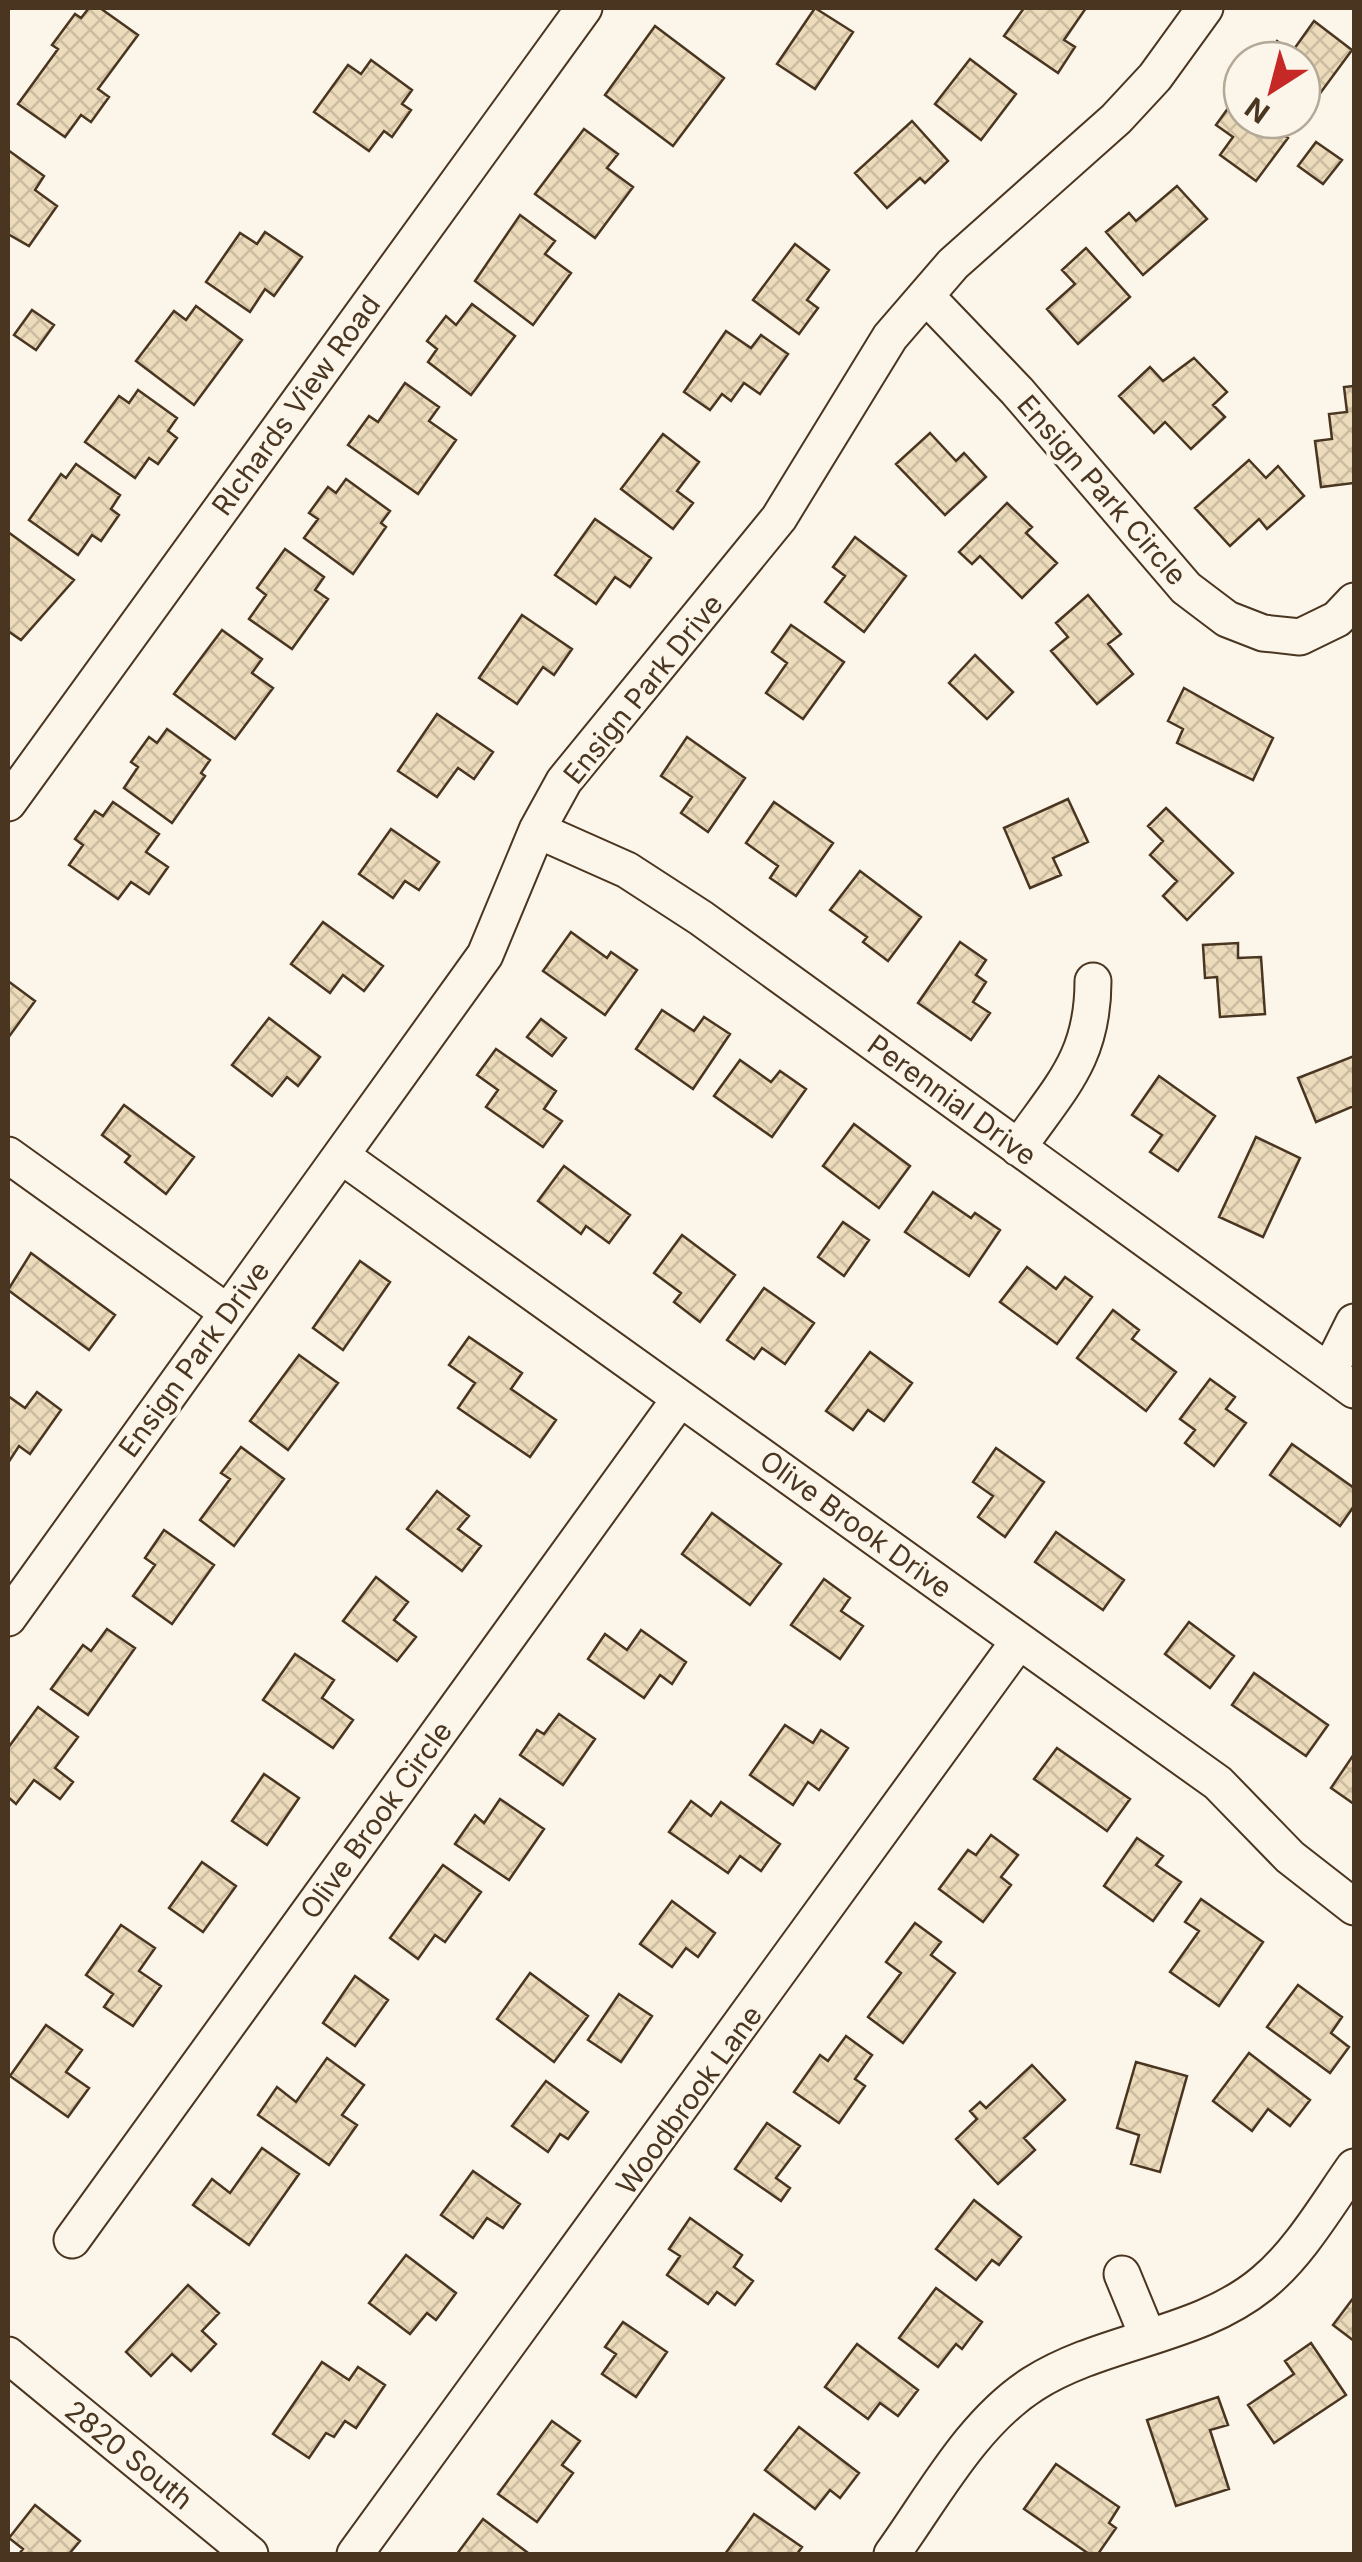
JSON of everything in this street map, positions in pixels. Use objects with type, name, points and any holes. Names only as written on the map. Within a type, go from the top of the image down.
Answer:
[{"type":"street","name":"RIchards View Road","points":[[8,803],[584,8]]},
{"type":"street","name":"Ensign Park Drive","points":[[8,1618],[485,955],[537,830],[564,782],[597,738],[691,632],[779,518],[890,338],[953,264],[1116,119],[1154,77],[1205,8]]},
{"type":"street","name":"Ensign Park Circle","points":[[926,296],[1016,392],[1186,588],[1228,619],[1263,633],[1300,637],[1337,618],[1354,601]]},
{"type":"street","name":"Perennial Drive","points":[[537,830],[627,870],[701,918],[1342,1381]]},
{"type":"street","points":[[1018,1148],[1082,1056],[1093,1022],[1093,981]]},
{"type":"street","points":[[8,1155],[227,1312]]},
{"type":"street","name":"Olive Brook Drive","points":[[343,1157],[1218,1783],[1290,1857],[1354,1907]]},
{"type":"street","points":[[1342,1381],[1354,1322]]},
{"type":"street","name":"Olive Brook Circle","points":[[72,2240],[679,1400]]},
{"type":"street","name":"Woodbrook Lane","points":[[355,2554],[516,2339],[1018,1641]]},
{"type":"street","points":[[892,2554],[976,2437],[1002,2409],[1032,2385],[1084,2356],[1148,2336],[1233,2302],[1264,2282],[1354,2168]]},
{"type":"street","points":[[1122,2274],[1148,2336]]},
{"type":"street","name":"2820 South","points":[[8,2355],[250,2554]]},
{"type":"building","points":[[89,8],[100,8],[138,35],[98,89],[109,97],[91,122],[81,115],[65,137],[18,104],[58,49],[52,45],[75,14],[81,18]]},
{"type":"building","points":[[815,8],[853,32],[815,89],[777,64]]},
{"type":"building","points":[[1024,8],[1086,8],[1064,40],[1075,47],[1058,73],[1004,36]]},
{"type":"building","points":[[1314,21],[1352,50],[1322,91],[1322,40],[1301,40]]},
{"type":"building","points":[[655,26],[724,78],[673,146],[605,95]]},
{"type":"building","points":[[970,59],[1016,94],[981,140],[935,104]]},
{"type":"building","points":[[371,60],[412,90],[402,104],[411,110],[392,137],[384,131],[369,151],[314,112],[348,65],[361,74]]},
{"type":"building","points":[[912,121],[948,161],[925,183],[920,178],[887,208],[855,173]]},
{"type":"building","points":[[584,129],[618,154],[607,168],[633,187],[595,238],[535,194]]},
{"type":"building","points":[[1231,140],[1287,140],[1256,181],[1220,155]]},
{"type":"building","points":[[1316,142],[1342,160],[1323,184],[1298,166]]},
{"type":"building","points":[[8,150],[44,176],[35,190],[57,206],[29,246],[8,234]]},
{"type":"building","points":[[1177,186],[1207,219],[1143,275],[1106,232],[1129,213],[1136,221]]},
{"type":"building","points":[[520,215],[555,241],[545,254],[571,273],[533,325],[475,281]]},
{"type":"building","points":[[265,232],[302,257],[274,296],[265,289],[250,312],[206,282],[240,233],[257,244]]},
{"type":"building","points":[[795,244],[829,270],[807,300],[818,308],[799,334],[753,300]]},
{"type":"building","points":[[1086,248],[1130,297],[1078,344],[1047,309],[1075,284],[1062,270]]},
{"type":"building","points":[[472,304],[515,336],[471,395],[428,362],[437,349],[427,341],[446,316],[456,325]]},
{"type":"building","points":[[196,306],[242,340],[194,405],[136,361],[174,311],[186,320]]},
{"type":"building","points":[[32,310],[54,325],[36,350],[14,335]]},
{"type":"building","points":[[726,331],[751,348],[761,335],[788,354],[760,394],[744,383],[731,401],[722,394],[710,410],[684,392]]},
{"type":"building","points":[[1194,358],[1227,392],[1213,405],[1225,417],[1191,449],[1165,422],[1154,433],[1119,396],[1150,367],[1163,381]]},
{"type":"building","points":[[405,383],[439,407],[429,421],[456,440],[418,494],[348,445],[369,416],[378,422]]},
{"type":"building","points":[[1354,386],[1354,483],[1321,487],[1315,441],[1332,439],[1329,414],[1347,412],[1344,387]]},
{"type":"building","points":[[138,390],[177,418],[168,431],[177,438],[158,464],[149,458],[135,478],[85,442],[119,396],[129,403]]},
{"type":"building","points":[[930,433],[956,461],[964,453],[986,477],[945,515],[896,464]]},
{"type":"building","points":[[663,434],[699,462],[677,491],[693,503],[673,529],[621,489]]},
{"type":"building","points":[[1249,460],[1266,478],[1278,466],[1304,496],[1267,529],[1259,519],[1230,546],[1195,508]]},
{"type":"building","points":[[76,464],[120,495],[111,509],[119,515],[101,541],[92,535],[78,555],[29,520],[61,474],[66,478]]},
{"type":"building","points":[[346,479],[390,511],[381,523],[386,527],[353,574],[304,538],[318,519],[309,513],[328,487],[336,493]]},
{"type":"building","points":[[1007,503],[1032,527],[1026,533],[1057,563],[1022,598],[980,556],[972,564],[959,552]]},
{"type":"building","points":[[595,519],[651,558],[630,587],[615,577],[596,604],[555,575]]},
{"type":"building","points":[[8,532],[74,580],[21,640],[8,631]]},
{"type":"building","points":[[855,537],[906,576],[864,632],[825,602],[845,576],[833,567]]},
{"type":"building","points":[[285,549],[324,577],[315,590],[328,599],[292,649],[249,619],[266,595],[257,588]]},
{"type":"building","points":[[1088,595],[1121,634],[1108,644],[1133,674],[1097,704],[1051,651],[1068,637],[1056,623]]},
{"type":"building","points":[[522,615],[572,649],[554,675],[543,667],[517,704],[479,678]]},
{"type":"building","points":[[791,625],[844,662],[803,719],[766,693],[787,663],[772,652]]},
{"type":"building","points":[[222,630],[262,659],[252,673],[273,688],[235,739],[174,694]]},
{"type":"building","points":[[975,655],[1013,692],[987,719],[949,683]]},
{"type":"building","points":[[1184,688],[1273,738],[1253,780],[1177,743],[1183,729],[1168,721]]},
{"type":"building","points":[[437,714],[493,752],[474,779],[458,768],[437,797],[398,771]]},
{"type":"building","points":[[167,729],[210,760],[201,773],[205,776],[172,823],[124,788],[138,767],[131,762],[149,737],[157,743]]},
{"type":"building","points":[[687,737],[745,778],[708,832],[681,813],[692,797],[661,776]]},
{"type":"building","points":[[1068,799],[1088,842],[1053,858],[1061,875],[1030,888],[1004,828]]},
{"type":"building","points":[[113,802],[159,834],[146,852],[168,867],[149,894],[131,882],[118,899],[69,865],[83,845],[75,839],[95,811],[103,816]]},
{"type":"building","points":[[774,802],[833,843],[796,896],[770,878],[778,866],[746,843]]},
{"type":"building","points":[[1166,808],[1233,873],[1187,920],[1163,896],[1177,881],[1150,855],[1163,841],[1148,826]]},
{"type":"building","points":[[391,829],[439,862],[419,890],[405,881],[393,898],[359,874]]},
{"type":"building","points":[[860,871],[921,917],[888,961],[863,942],[867,937],[830,910]]},
{"type":"building","points":[[323,922],[383,966],[364,991],[343,975],[330,993],[291,964]]},
{"type":"building","points":[[571,932],[607,958],[611,952],[637,970],[605,1015],[543,971]]},
{"type":"building","points":[[960,942],[986,960],[976,975],[986,982],[973,1002],[990,1013],[971,1040],[918,1003]]},
{"type":"building","points":[[1238,943],[1238,958],[1261,957],[1265,1014],[1220,1017],[1217,977],[1205,978],[1203,945]]},
{"type":"building","points":[[8,981],[35,1001],[8,1038]]},
{"type":"building","points":[[662,1010],[694,1031],[704,1017],[730,1034],[693,1089],[636,1049]]},
{"type":"building","points":[[269,1018],[320,1057],[298,1086],[287,1077],[272,1096],[232,1065]]},
{"type":"building","points":[[541,1019],[566,1038],[552,1056],[527,1037]]},
{"type":"building","points":[[496,1049],[556,1091],[544,1109],[562,1121],[543,1147],[486,1107],[498,1090],[477,1075]]},
{"type":"building","points":[[1354,1056],[1354,1106],[1316,1122],[1298,1078]]},
{"type":"building","points":[[740,1060],[771,1082],[780,1071],[806,1089],[772,1137],[714,1096]]},
{"type":"building","points":[[1159,1076],[1215,1116],[1178,1171],[1150,1152],[1162,1135],[1132,1115]]},
{"type":"building","points":[[124,1105],[194,1157],[166,1194],[125,1162],[130,1156],[102,1135]]},
{"type":"building","points":[[854,1124],[910,1166],[879,1208],[823,1166]]},
{"type":"building","points":[[1256,1137],[1300,1158],[1263,1237],[1219,1217]]},
{"type":"building","points":[[564,1166],[630,1215],[609,1243],[586,1226],[581,1234],[538,1201]]},
{"type":"building","points":[[933,1192],[971,1218],[975,1213],[1000,1230],[969,1276],[905,1232]]},
{"type":"building","points":[[843,1222],[869,1240],[844,1276],[818,1257]]},
{"type":"building","points":[[682,1235],[735,1275],[700,1322],[674,1302],[681,1293],[654,1273]]},
{"type":"building","points":[[31,1253],[115,1315],[89,1350],[8,1290]]},
{"type":"building","points":[[360,1261],[390,1282],[343,1350],[313,1328]]},
{"type":"building","points":[[1027,1267],[1056,1289],[1065,1277],[1092,1297],[1057,1344],[1000,1302]]},
{"type":"building","points":[[764,1288],[814,1323],[785,1364],[762,1348],[754,1359],[727,1340]]},
{"type":"building","points":[[1113,1310],[1139,1330],[1132,1339],[1176,1372],[1146,1411],[1077,1358]]},
{"type":"building","points":[[469,1337],[522,1373],[511,1389],[556,1420],[530,1457],[458,1408],[475,1383],[449,1365]]},
{"type":"building","points":[[870,1352],[912,1383],[884,1421],[868,1410],[853,1430],[826,1411]]},
{"type":"building","points":[[299,1355],[338,1383],[288,1450],[250,1421]]},
{"type":"building","points":[[1210,1379],[1235,1397],[1226,1409],[1246,1423],[1214,1466],[1185,1443],[1195,1430],[1180,1419]]},
{"type":"building","points":[[37,1392],[61,1410],[30,1454],[19,1446],[8,1463],[8,1396],[25,1408]]},
{"type":"building","points":[[1292,1444],[1354,1488],[1354,1506],[1340,1526],[1270,1475]]},
{"type":"building","points":[[241,1447],[284,1479],[234,1546],[200,1520],[230,1479],[221,1473]]},
{"type":"building","points":[[996,1448],[1044,1482],[1005,1537],[978,1517],[993,1496],[973,1482]]},
{"type":"building","points":[[437,1491],[469,1516],[458,1529],[481,1546],[462,1571],[407,1529]]},
{"type":"building","points":[[712,1513],[781,1564],[750,1605],[682,1554]]},
{"type":"building","points":[[164,1530],[214,1565],[172,1624],[133,1596],[155,1565],[145,1558]]},
{"type":"building","points":[[1056,1532],[1124,1580],[1103,1610],[1035,1562]]},
{"type":"building","points":[[376,1577],[408,1602],[394,1620],[416,1637],[397,1661],[343,1621]]},
{"type":"building","points":[[824,1579],[850,1598],[841,1611],[863,1626],[840,1659],[791,1625]]},
{"type":"building","points":[[1189,1622],[1234,1656],[1210,1688],[1165,1654]]},
{"type":"building","points":[[107,1629],[135,1648],[88,1715],[51,1689],[83,1645],[91,1651]]},
{"type":"building","points":[[641,1630],[686,1662],[672,1684],[660,1675],[644,1698],[588,1659],[605,1634],[627,1650]]},
{"type":"building","points":[[295,1654],[334,1680],[322,1698],[353,1720],[333,1748],[263,1700]]},
{"type":"building","points":[[1254,1673],[1328,1725],[1306,1756],[1232,1705]]},
{"type":"building","points":[[38,1707],[78,1737],[55,1768],[73,1782],[60,1799],[34,1780],[16,1804],[8,1797],[8,1748]]},
{"type":"building","points":[[559,1714],[595,1739],[563,1785],[520,1755],[537,1730],[544,1734]]},
{"type":"building","points":[[785,1725],[813,1743],[821,1730],[848,1748],[819,1790],[808,1782],[793,1805],[750,1775]]},
{"type":"building","points":[[1057,1748],[1130,1799],[1107,1831],[1034,1779]]},
{"type":"building","points":[[1354,1754],[1354,1804],[1331,1788]]},
{"type":"building","points":[[264,1774],[299,1798],[267,1845],[232,1821]]},
{"type":"building","points":[[500,1799],[544,1829],[509,1880],[455,1844],[475,1815],[484,1823]]},
{"type":"building","points":[[691,1801],[711,1816],[721,1802],[780,1844],[761,1871],[740,1856],[728,1873],[669,1832]]},
{"type":"building","points":[[991,1835],[1018,1855],[1001,1877],[1011,1885],[983,1922],[939,1889],[968,1850],[976,1855]]},
{"type":"building","points":[[1137,1838],[1163,1856],[1156,1865],[1181,1882],[1153,1921],[1104,1886]]},
{"type":"building","points":[[202,1862],[236,1886],[203,1932],[169,1908]]},
{"type":"building","points":[[443,1865],[481,1892],[445,1942],[435,1935],[418,1959],[390,1938]]},
{"type":"building","points":[[1201,1899],[1263,1942],[1219,2006],[1170,1972],[1199,1931],[1185,1922]]},
{"type":"building","points":[[672,1901],[715,1933],[698,1957],[686,1948],[672,1967],[640,1944]]},
{"type":"building","points":[[915,1923],[941,1942],[931,1955],[955,1973],[903,2043],[868,2017],[901,1973],[886,1962]]},
{"type":"building","points":[[121,1925],[155,1948],[139,1971],[161,1986],[133,2026],[104,2007],[113,1994],[86,1975]]},
{"type":"building","points":[[530,1973],[588,2016],[554,2062],[497,2019]]},
{"type":"building","points":[[355,1976],[388,2000],[355,2046],[323,2023]]},
{"type":"building","points":[[1298,1985],[1342,2017],[1331,2033],[1349,2047],[1330,2073],[1267,2027]]},
{"type":"building","points":[[619,1994],[652,2016],[621,2062],[588,2040]]},
{"type":"building","points":[[46,2025],[82,2050],[66,2072],[89,2088],[68,2117],[10,2076]]},
{"type":"building","points":[[846,2036],[872,2055],[855,2079],[865,2086],[839,2123],[794,2092],[820,2055],[828,2061]]},
{"type":"building","points":[[1249,2053],[1310,2100],[1290,2126],[1268,2109],[1252,2131],[1213,2101]]},
{"type":"building","points":[[327,2058],[364,2085],[342,2115],[357,2125],[329,2165],[258,2115],[277,2087],[296,2102]]},
{"type":"building","points":[[1136,2062],[1187,2076],[1160,2172],[1131,2164],[1139,2135],[1117,2128]]},
{"type":"building","points":[[1032,2065],[1065,2100],[1024,2138],[1035,2150],[998,2184],[956,2139],[977,2119],[970,2111],[980,2102],[986,2108]]},
{"type":"building","points":[[546,2081],[588,2112],[568,2139],[560,2134],[548,2152],[512,2126]]},
{"type":"building","points":[[767,2123],[800,2146],[776,2178],[790,2188],[781,2201],[735,2169]]},
{"type":"building","points":[[262,2148],[299,2174],[249,2245],[193,2205],[212,2179],[230,2193]]},
{"type":"building","points":[[473,2171],[520,2204],[503,2228],[487,2218],[473,2238],[441,2215]]},
{"type":"building","points":[[974,2200],[1021,2237],[999,2265],[992,2260],[976,2280],[936,2249]]},
{"type":"building","points":[[690,2218],[742,2255],[734,2267],[753,2281],[735,2305],[717,2292],[708,2304],[667,2275],[680,2256],[669,2249]]},
{"type":"building","points":[[406,2255],[456,2293],[436,2320],[427,2313],[410,2334],[369,2303]]},
{"type":"building","points":[[188,2285],[219,2313],[202,2331],[216,2344],[191,2371],[172,2354],[151,2376],[126,2352]]},
{"type":"building","points":[[936,2288],[982,2322],[962,2349],[956,2344],[938,2367],[899,2338]]},
{"type":"building","points":[[1354,2297],[1354,2341],[1333,2325]]},
{"type":"building","points":[[623,2322],[667,2352],[636,2397],[602,2374],[616,2354],[605,2347]]},
{"type":"building","points":[[1311,2343],[1346,2395],[1274,2443],[1248,2405],[1294,2374],[1285,2361]]},
{"type":"building","points":[[857,2344],[918,2390],[898,2416],[880,2403],[868,2419],[825,2387]]},
{"type":"building","points":[[322,2362],[349,2380],[358,2367],[385,2385],[356,2428],[345,2421],[334,2437],[326,2433],[309,2458],[273,2434]]},
{"type":"building","points":[[1218,2397],[1228,2425],[1210,2430],[1229,2489],[1176,2506],[1147,2420]]},
{"type":"building","points":[[552,2421],[580,2441],[562,2465],[573,2473],[537,2522],[498,2494]]},
{"type":"building","points":[[799,2427],[859,2473],[840,2498],[830,2490],[815,2509],[765,2470]]},
{"type":"building","points":[[1056,2464],[1119,2507],[1109,2523],[1116,2528],[1098,2554],[1089,2554],[1024,2509]]},
{"type":"building","points":[[35,2505],[80,2541],[69,2554],[19,2554],[23,2549],[9,2538]]},
{"type":"building","points":[[754,2514],[802,2547],[797,2554],[725,2554]]},
{"type":"building","points":[[483,2519],[528,2553],[457,2554]]}]
